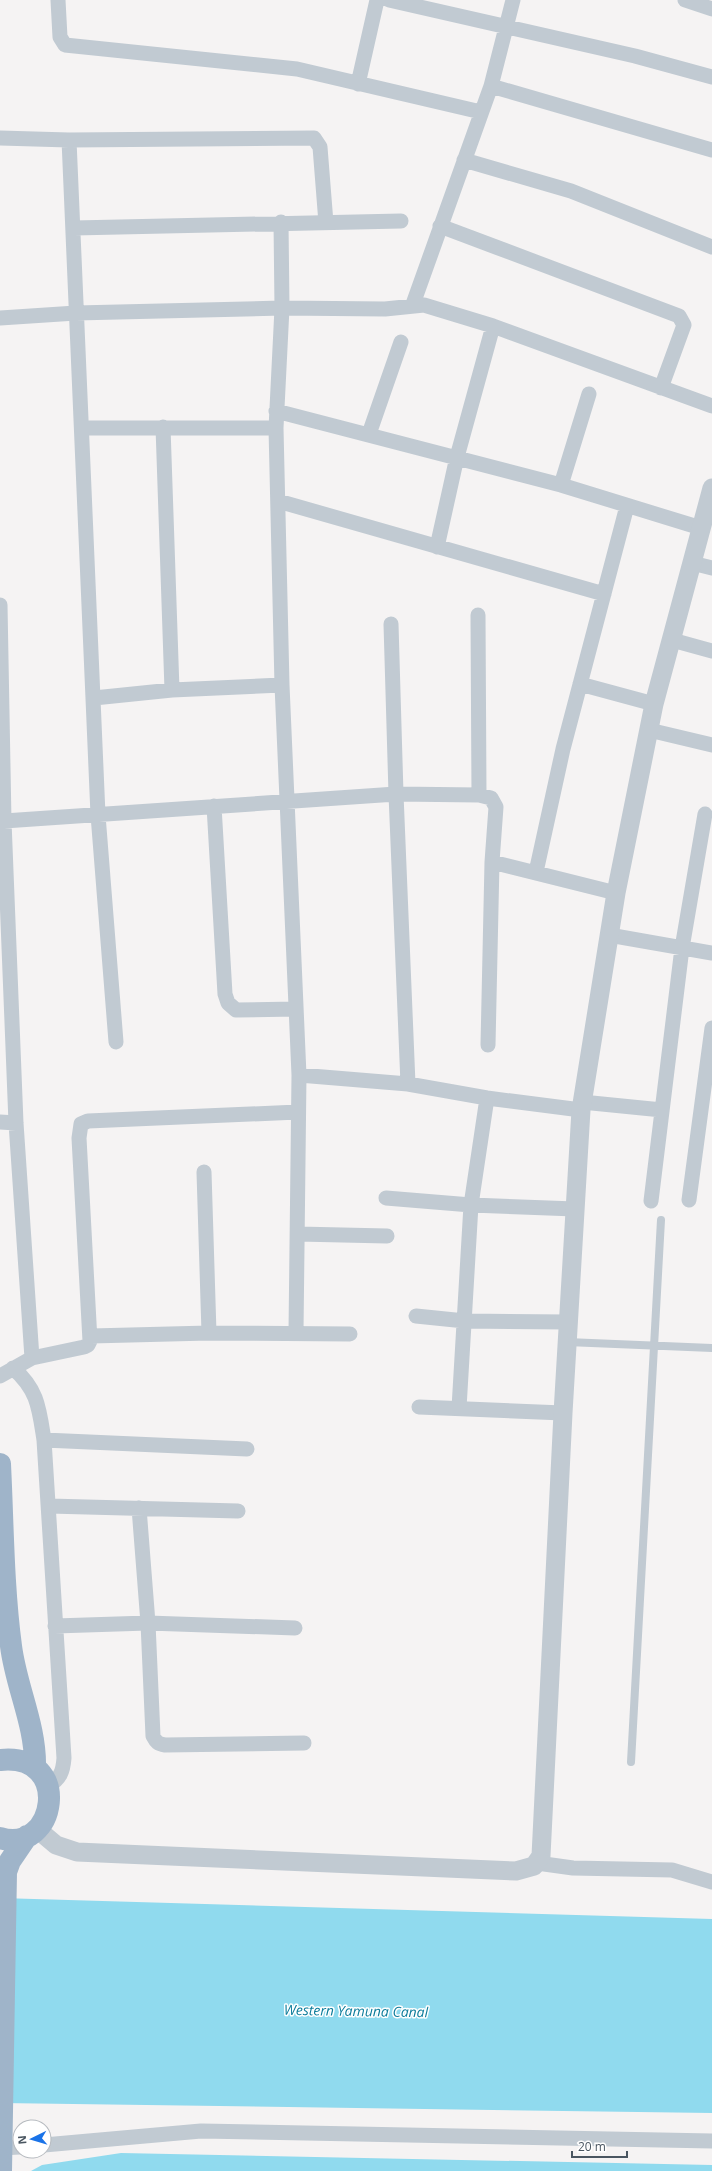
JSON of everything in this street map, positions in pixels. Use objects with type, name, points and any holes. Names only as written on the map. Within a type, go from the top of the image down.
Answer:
[{"type":"highway","points":[[0,1464],[3,1543],[10,1646],[33,1732],[35,1767]]},
{"type":"highway","points":[[0,1760],[12,1759],[24,1761],[35,1767],[43,1776],[48,1786],[49,1810],[44,1820],[13,1856],[6,1872],[4,2152]]},
{"type":"highway","points":[[0,1838],[16,1839],[32,1833]]},
{"type":"street","points":[[58,0],[60,37],[66,45],[297,69],[481,112]]},
{"type":"street","points":[[358,84],[377,0]]},
{"type":"street","points":[[389,0],[635,56],[712,77]]},
{"type":"street","points":[[413,304],[491,86],[508,26],[513,0]]},
{"type":"street","points":[[685,0],[712,9]]},
{"type":"street","points":[[491,86],[712,150]]},
{"type":"street","points":[[0,138],[70,140],[314,138],[320,147],[326,223]]},
{"type":"street","points":[[70,140],[98,815],[116,1042]]},
{"type":"street","points":[[464,160],[571,191],[712,247]]},
{"type":"street","points":[[74,228],[281,222],[326,223],[402,221]]},
{"type":"street","points":[[281,222],[282,308],[276,428],[286,801],[299,1075],[296,1332]]},
{"type":"street","points":[[440,226],[679,316],[684,325],[661,388]]},
{"type":"street","points":[[0,318],[76,313],[282,308],[385,309],[413,304],[432,306],[493,326],[712,406]]},
{"type":"street","points":[[437,547],[457,457],[493,326]]},
{"type":"street","points":[[369,434],[401,342]]},
{"type":"street","points":[[561,485],[589,394]]},
{"type":"street","points":[[276,411],[561,485],[701,528]]},
{"type":"street","points":[[163,427],[172,690]]},
{"type":"street","points":[[83,428],[276,428]]},
{"type":"street","points":[[32,1833],[56,1845],[77,1852],[516,1870],[531,1868],[537,1863],[541,1856],[543,1844],[563,1413],[581,1106],[616,893],[654,704],[712,488]]},
{"type":"street","points":[[278,501],[604,594]]},
{"type":"street","points":[[536,872],[580,684],[627,506]]},
{"type":"street","points":[[692,563],[712,568]]},
{"type":"street","points":[[0,605],[6,1029],[16,1123],[32,1358]]},
{"type":"street","points":[[478,615],[479,795]]},
{"type":"street","points":[[391,624],[396,794],[408,1084]]},
{"type":"street","points":[[672,640],[712,651]]},
{"type":"street","points":[[580,684],[654,704]]},
{"type":"street","points":[[94,698],[172,690],[282,685]]},
{"type":"street","points":[[649,730],[712,745]]},
{"type":"street","points":[[4,821],[396,794],[479,795],[491,798],[495,802],[492,862],[488,1045]]},
{"type":"street","points":[[214,806],[225,994],[228,1003],[236,1010],[296,1009]]},
{"type":"street","points":[[651,1201],[682,948],[705,814]]},
{"type":"street","points":[[492,862],[616,893]]},
{"type":"street","points":[[610,935],[712,953]]},
{"type":"street","points":[[689,1200],[712,1028]]},
{"type":"street","points":[[299,1075],[408,1084],[487,1098],[581,1106],[662,1110]]},
{"type":"street","points":[[459,1408],[471,1205],[487,1098]]},
{"type":"street","points":[[0,1376],[32,1358],[84,1347],[88,1345],[91,1336],[79,1138],[81,1124],[88,1121],[298,1112]]},
{"type":"street","points":[[0,1122],[16,1123]]},
{"type":"street","points":[[204,1172],[209,1332]]},
{"type":"street","points":[[386,1198],[471,1205],[575,1209]]},
{"type":"street","points":[[298,1234],[388,1236]]},
{"type":"street","points":[[416,1316],[465,1320],[568,1322]]},
{"type":"street","points":[[91,1336],[209,1332],[296,1332],[350,1334]]},
{"type":"street","points":[[13,1368],[26,1379],[33,1391],[39,1405],[44,1440],[64,1758],[63,1770],[58,1780],[48,1786]]},
{"type":"street","points":[[419,1407],[563,1413]]},
{"type":"street","points":[[44,1440],[248,1449]]},
{"type":"street","points":[[49,1506],[238,1511]]},
{"type":"street","points":[[139,1508],[148,1623],[153,1736],[159,1744],[304,1743]]},
{"type":"street","points":[[55,1626],[148,1623],[295,1628]]},
{"type":"street","points":[[537,1863],[573,1868],[672,1870],[712,1882]]},
{"type":"street","points":[[52,2144],[201,2131],[712,2141]]},
{"type":"lane","points":[[631,1762],[661,1220]]},
{"type":"lane","points":[[567,1342],[712,1348]]},
{"type":"water","name":"Western Yamuna Canal","points":[[0,1898],[712,1919],[712,2113],[0,2103]]},
{"type":"water","points":[[121,2153],[712,2165],[712,2171],[31,2171],[42,2165]]}]
